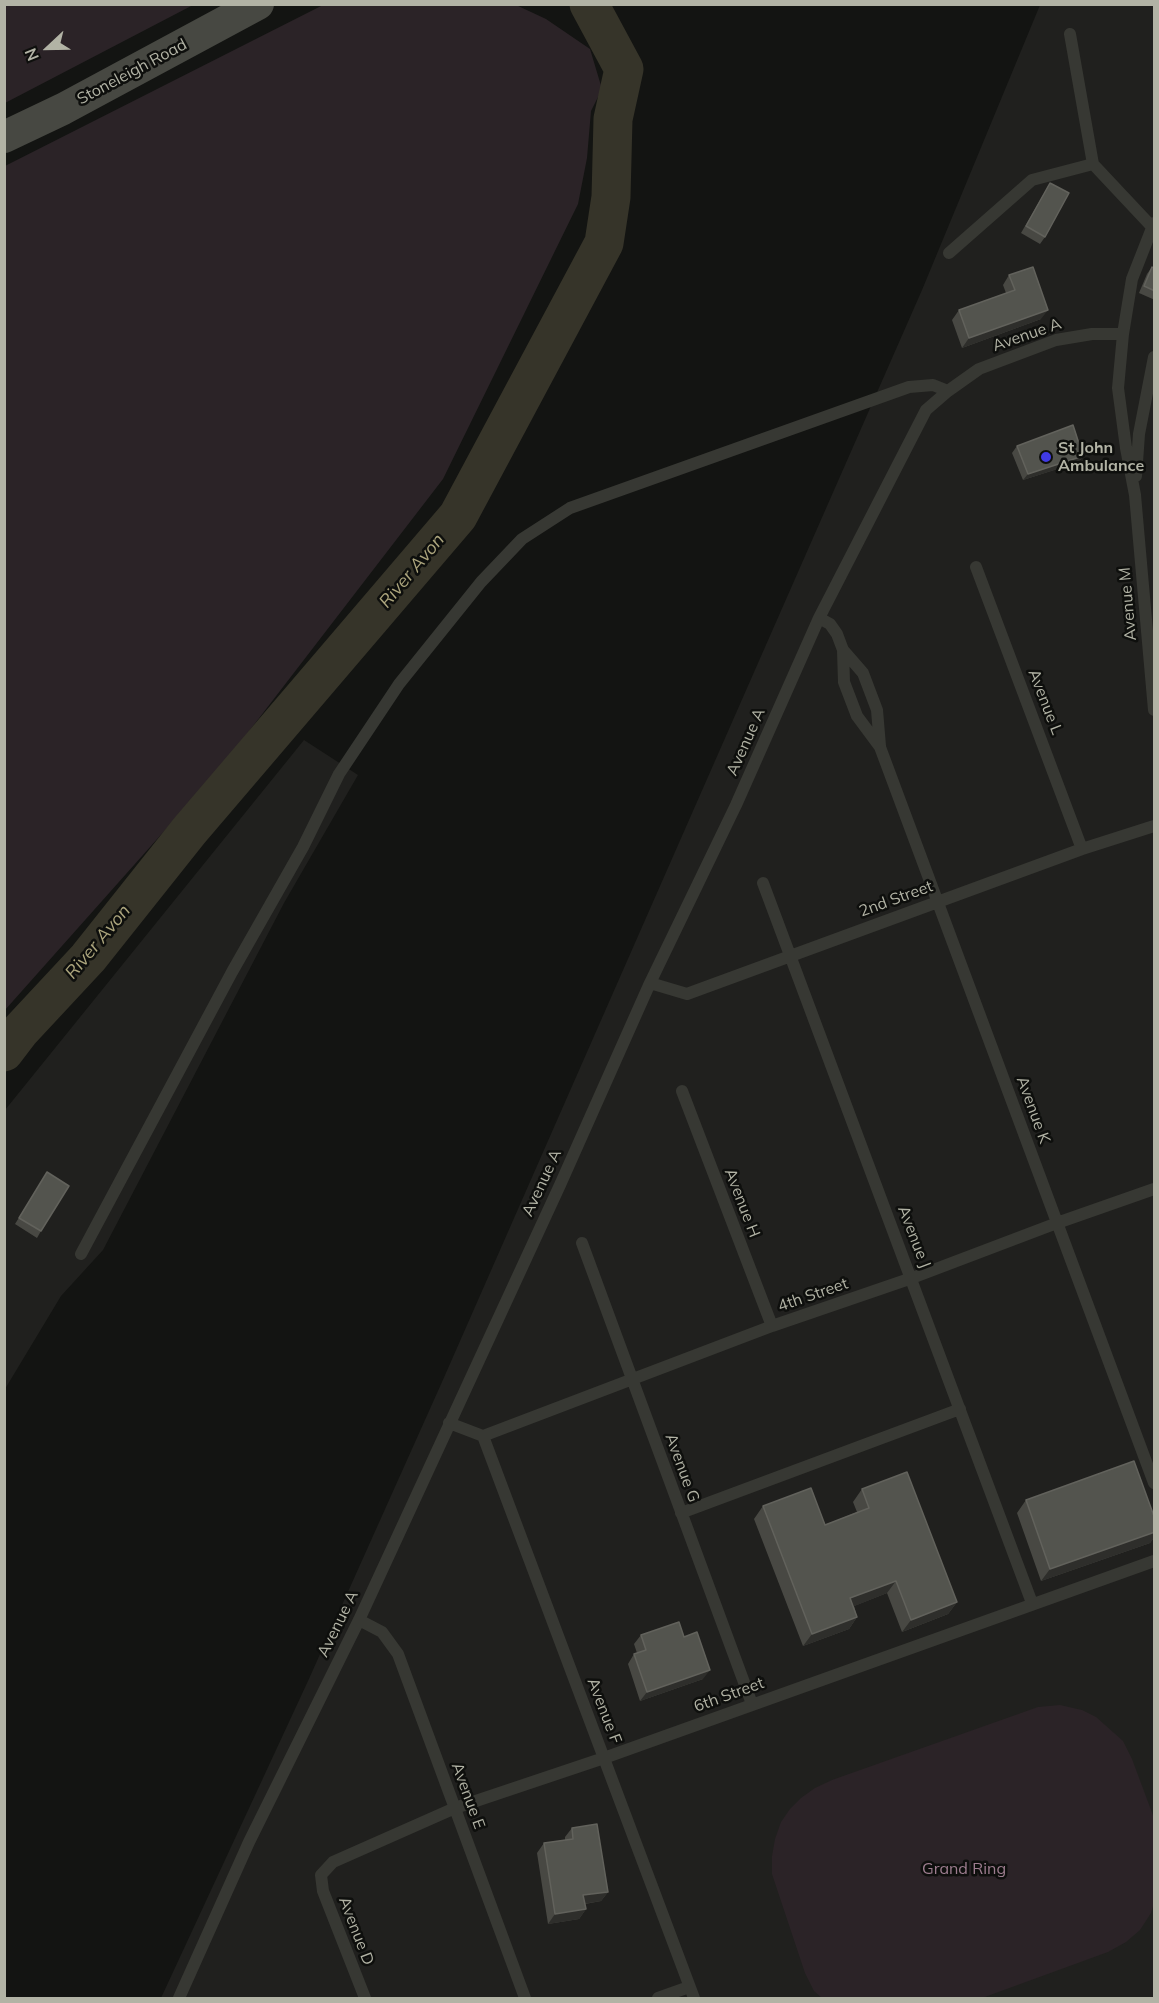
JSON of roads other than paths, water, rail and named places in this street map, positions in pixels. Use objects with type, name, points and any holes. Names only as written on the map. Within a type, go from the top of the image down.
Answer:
[{"type":"main road","name":"Stoneleigh Road","points":[[4,137],[73,104],[258,4]]},
{"type":"lane","points":[[1070,34],[1093,164],[1154,227],[1132,279],[1123,334],[1118,388],[1135,495]]},
{"type":"lane","points":[[949,253],[1032,180],[1093,164]]},
{"type":"lane","name":"Avenue A","points":[[179,1998],[249,1842],[359,1620],[560,1185],[650,983],[736,805],[819,618],[926,410],[979,369],[1056,340],[1092,334],[1123,334]]},
{"type":"lane","points":[[1135,495],[1139,434],[1155,357]]},
{"type":"lane","points":[[81,1254],[232,972],[303,847],[339,774],[399,684],[474,591],[522,539],[570,508],[909,387],[933,385],[948,391]]},
{"type":"lane","name":"Avenue M","points":[[1135,495],[1151,623],[1155,710]]},
{"type":"lane","name":"Avenue L","points":[[976,567],[1082,849]]},
{"type":"lane","name":"Avenue K","points":[[819,618],[830,624],[837,634],[843,650],[844,682],[857,716],[880,747],[1155,1483]]},
{"type":"lane","name":"Avenue K","points":[[843,650],[863,674],[877,710],[880,747]]},
{"type":"lane","name":"2nd Street","points":[[650,983],[687,994],[1082,849],[1155,826]]},
{"type":"lane","name":"Avenue J","points":[[763,883],[1032,1603]]},
{"type":"lane","name":"Avenue H","points":[[682,1091],[772,1326]]},
{"type":"lane","name":"4th Street","points":[[483,1436],[772,1326],[912,1278],[1155,1189]]},
{"type":"lane","name":"Avenue G","points":[[582,1243],[752,1704]]},
{"type":"lane","points":[[681,1513],[960,1409]]},
{"type":"lane","points":[[449,1423],[483,1436]]},
{"type":"lane","name":"Avenue F","points":[[483,1436],[691,1993]]},
{"type":"lane","name":"6th Street","points":[[321,1875],[333,1862],[455,1808],[604,1758],[1032,1603],[1155,1561]]},
{"type":"lane","name":"Avenue E","points":[[359,1620],[382,1632],[398,1654],[525,1998]]},
{"type":"lane","name":"Avenue D","points":[[321,1875],[323,1891],[365,1998]]},
{"type":"lane","points":[[658,1998],[691,1993]]},
{"type":"waterway","name":"River Avon","points":[[4,1052],[20,1031],[88,958],[189,831],[458,516],[604,243],[611,197],[613,119],[624,69],[589,4]]},
{"type":"place","name":"St John Ambulance","points":[[1046,457]]},
{"type":"park label","name":"Grand Ring","points":[[964,1869]]}]
